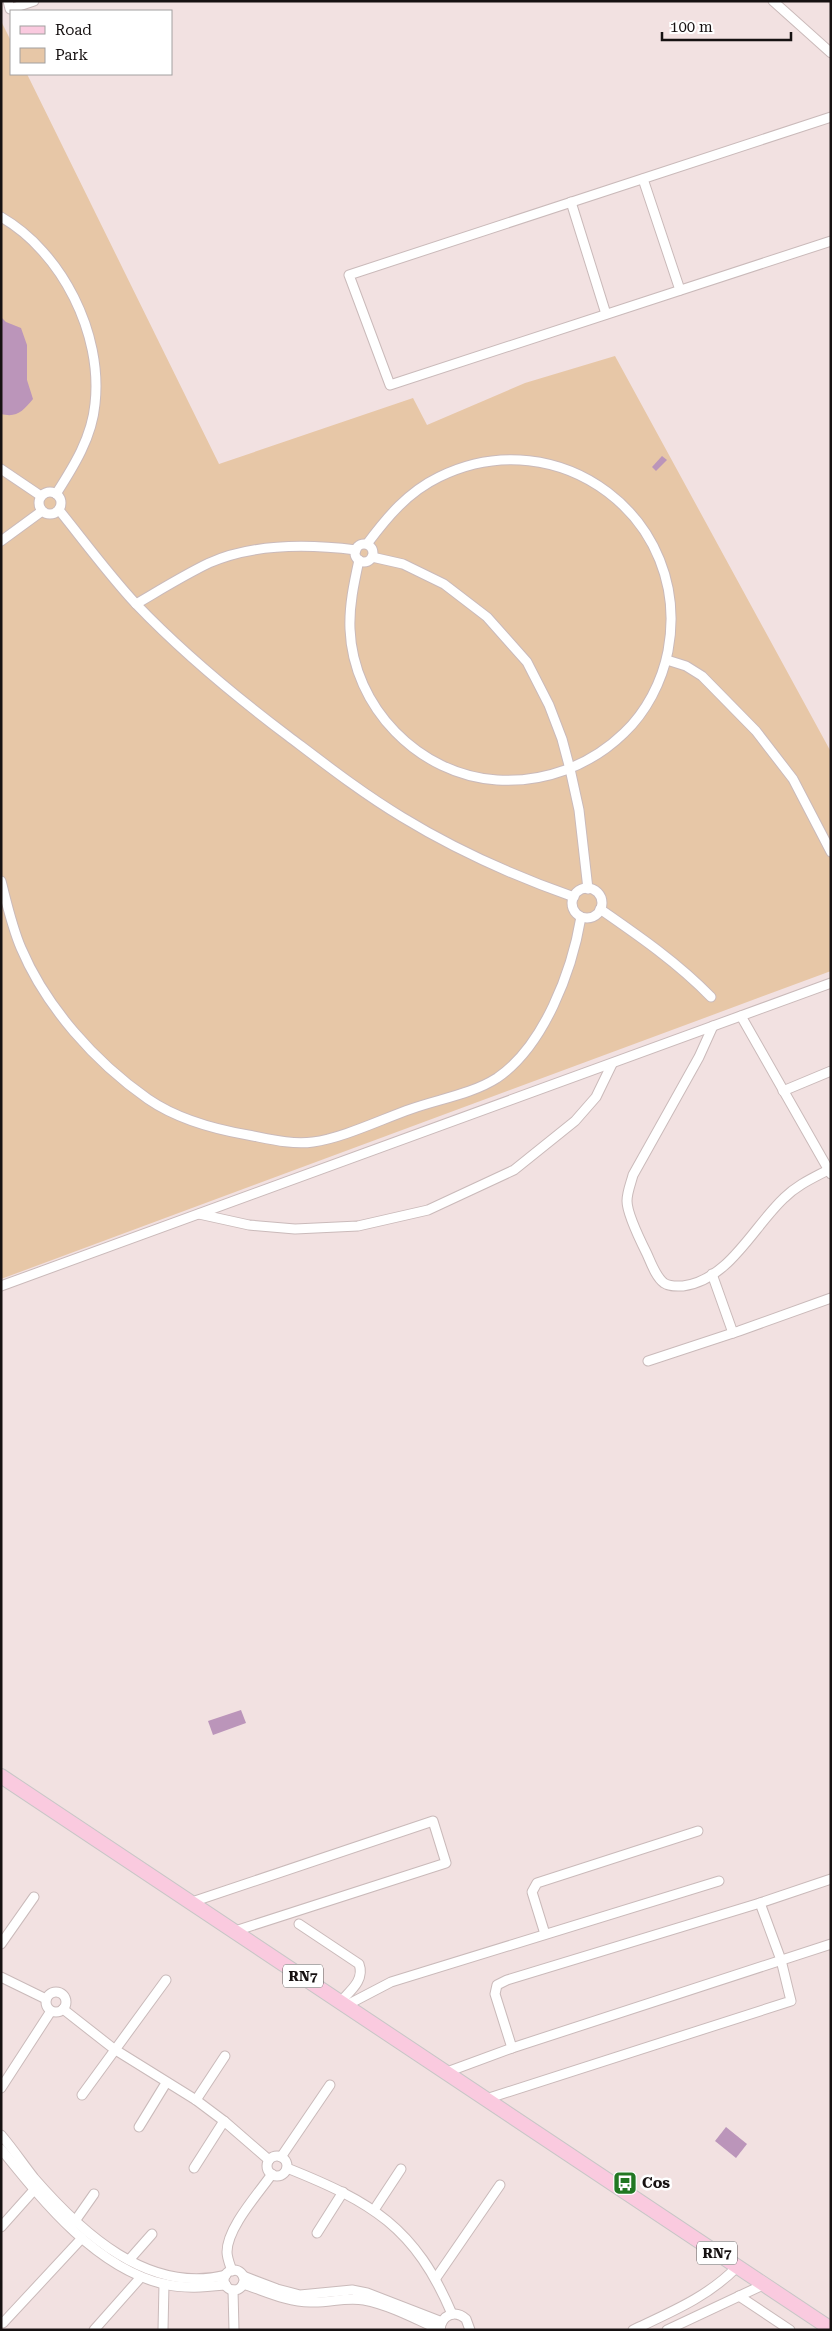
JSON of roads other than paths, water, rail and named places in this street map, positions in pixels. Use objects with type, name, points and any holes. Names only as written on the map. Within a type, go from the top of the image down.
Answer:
[{"type":"main road","name":"RN7","points":[[1,1776],[831,2329]]},
{"type":"street","points":[[8,1],[10,9],[34,1]]},
{"type":"street","points":[[774,1],[831,54]]},
{"type":"street","points":[[831,117],[349,275],[390,385],[831,241]]},
{"type":"street","points":[[643,179],[680,290]]},
{"type":"street","points":[[571,202],[606,314]]},
{"type":"street","points":[[1,217],[25,233],[55,263],[75,300],[92,353],[96,380],[95,405],[88,434],[79,456],[56,494]]},
{"type":"street","points":[[527,460],[550,464],[572,471],[599,485],[629,510],[655,548],[664,569],[670,592],[672,615],[666,660],[654,692],[631,726],[600,753],[570,769],[538,778],[496,780],[471,776],[447,768],[424,756],[404,741],[386,723],[372,702],[361,680],[353,656],[350,605],[359,560],[356,556],[356,550],[359,546],[367,544],[399,504],[424,485],[458,468],[488,461],[527,460]]},
{"type":"street","points":[[1,469],[42,496]]},
{"type":"street","points":[[50,492],[56,494],[61,501],[59,510],[50,514],[42,511],[39,505],[42,496],[50,492]]},
{"type":"street","points":[[59,510],[136,604],[201,665],[261,715],[339,774],[395,812],[517,876],[574,897]]},
{"type":"street","points":[[1,541],[42,511]]},
{"type":"street","points":[[367,544],[372,550],[372,557]]},
{"type":"street","points":[[136,604],[211,563],[260,549],[315,545],[356,550]]},
{"type":"street","points":[[359,560],[367,561],[372,557]]},
{"type":"street","points":[[372,557],[403,564],[444,584],[487,617],[527,662],[540,686],[562,739],[579,810],[588,889]]},
{"type":"street","points":[[666,660],[686,666],[702,676],[756,731],[793,779],[831,852]]},
{"type":"street","points":[[1,881],[20,948],[36,979],[54,1007],[84,1042],[114,1071],[149,1099],[197,1123],[215,1129],[296,1142],[314,1142],[331,1137],[481,1086],[509,1068],[541,1026],[556,998],[577,943],[581,917]]},
{"type":"street","points":[[588,889],[596,892],[600,898],[600,909],[590,918],[581,917],[573,908],[574,897],[580,890],[588,889]]},
{"type":"street","points":[[600,909],[639,936],[698,984],[711,997]]},
{"type":"street","points":[[1,1286],[831,983]]},
{"type":"street","points":[[714,1026],[700,1057],[633,1175],[627,1202],[646,1252],[662,1281],[670,1286],[684,1285],[712,1274],[740,1250],[778,1204],[793,1190],[830,1172],[741,1016]]},
{"type":"street","points":[[199,1214],[249,1226],[295,1230],[358,1226],[428,1210],[514,1170],[575,1120],[596,1097],[612,1064]]},
{"type":"street","points":[[783,1090],[831,1071]]},
{"type":"street","points":[[712,1274],[733,1333]]},
{"type":"street","points":[[648,1361],[831,1298]]},
{"type":"street","points":[[192,1902],[433,1821],[446,1863],[235,1931]]},
{"type":"street","points":[[545,1934],[532,1892],[537,1883],[698,1831]]},
{"type":"street","points":[[512,2048],[495,1994],[497,1985],[506,1980],[760,1903],[831,1879]]},
{"type":"street","points":[[344,2003],[390,1982],[719,1881]]},
{"type":"street","points":[[1,1944],[34,1898]]},
{"type":"street","points":[[486,2099],[791,2001],[780,1960],[760,1903]]},
{"type":"street","points":[[299,1924],[359,1964],[360,1979],[344,2003]]},
{"type":"street","points":[[447,2072],[512,2048],[831,1944]]},
{"type":"street","points":[[1,1977],[46,1999]]},
{"type":"street","points":[[82,2095],[166,1980]]},
{"type":"street","points":[[60,1992],[66,2000],[63,2009],[57,2012],[51,2011],[46,2006],[46,1999],[50,1993],[60,1992]]},
{"type":"street","points":[[63,2009],[114,2049],[196,2100],[270,2160]]},
{"type":"street","points":[[1,2088],[51,2011]]},
{"type":"street","points":[[196,2100],[226,2056]]},
{"type":"street","points":[[139,2127],[166,2083]]},
{"type":"street","points":[[281,2157],[330,2085]]},
{"type":"street","points":[[194,2168],[224,2121]]},
{"type":"street","points":[[1,2135],[34,2177],[76,2221],[129,2260],[148,2271],[199,2280],[243,2280],[300,2295],[352,2290],[367,2292],[441,2326],[452,2314]]},
{"type":"street","points":[[1,2149],[34,2190],[82,2238],[141,2276],[164,2284],[190,2288],[229,2280],[239,2272],[243,2280]]},
{"type":"street","points":[[275,2156],[281,2157],[286,2163],[287,2168],[282,2175],[272,2174],[268,2169],[270,2160],[275,2156]]},
{"type":"street","points":[[287,2168],[343,2192],[374,2210],[405,2238],[436,2278],[452,2314]]},
{"type":"street","points":[[374,2210],[401,2169]]},
{"type":"street","points":[[234,2330],[227,2253],[228,2241],[234,2229],[272,2174]]},
{"type":"street","points":[[436,2278],[500,2185]]},
{"type":"street","points":[[1,2226],[34,2190]]},
{"type":"street","points":[[317,2233],[343,2192]]},
{"type":"street","points":[[76,2221],[94,2194]]},
{"type":"street","points":[[129,2260],[152,2234]]},
{"type":"street","points":[[3,2323],[82,2238]]},
{"type":"street","points":[[633,2330],[701,2297],[738,2266]]},
{"type":"street","points":[[94,2330],[141,2276]]},
{"type":"street","points":[[163,2330],[164,2284]]},
{"type":"street","points":[[667,2330],[765,2284]]},
{"type":"street","points":[[739,2296],[790,2330]]},
{"type":"street","points":[[452,2314],[466,2319],[470,2330]]},
{"type":"street","points":[[680,2324],[688,2330]]},
{"type":"place","name":"Cos","points":[[625,2183]]}]
